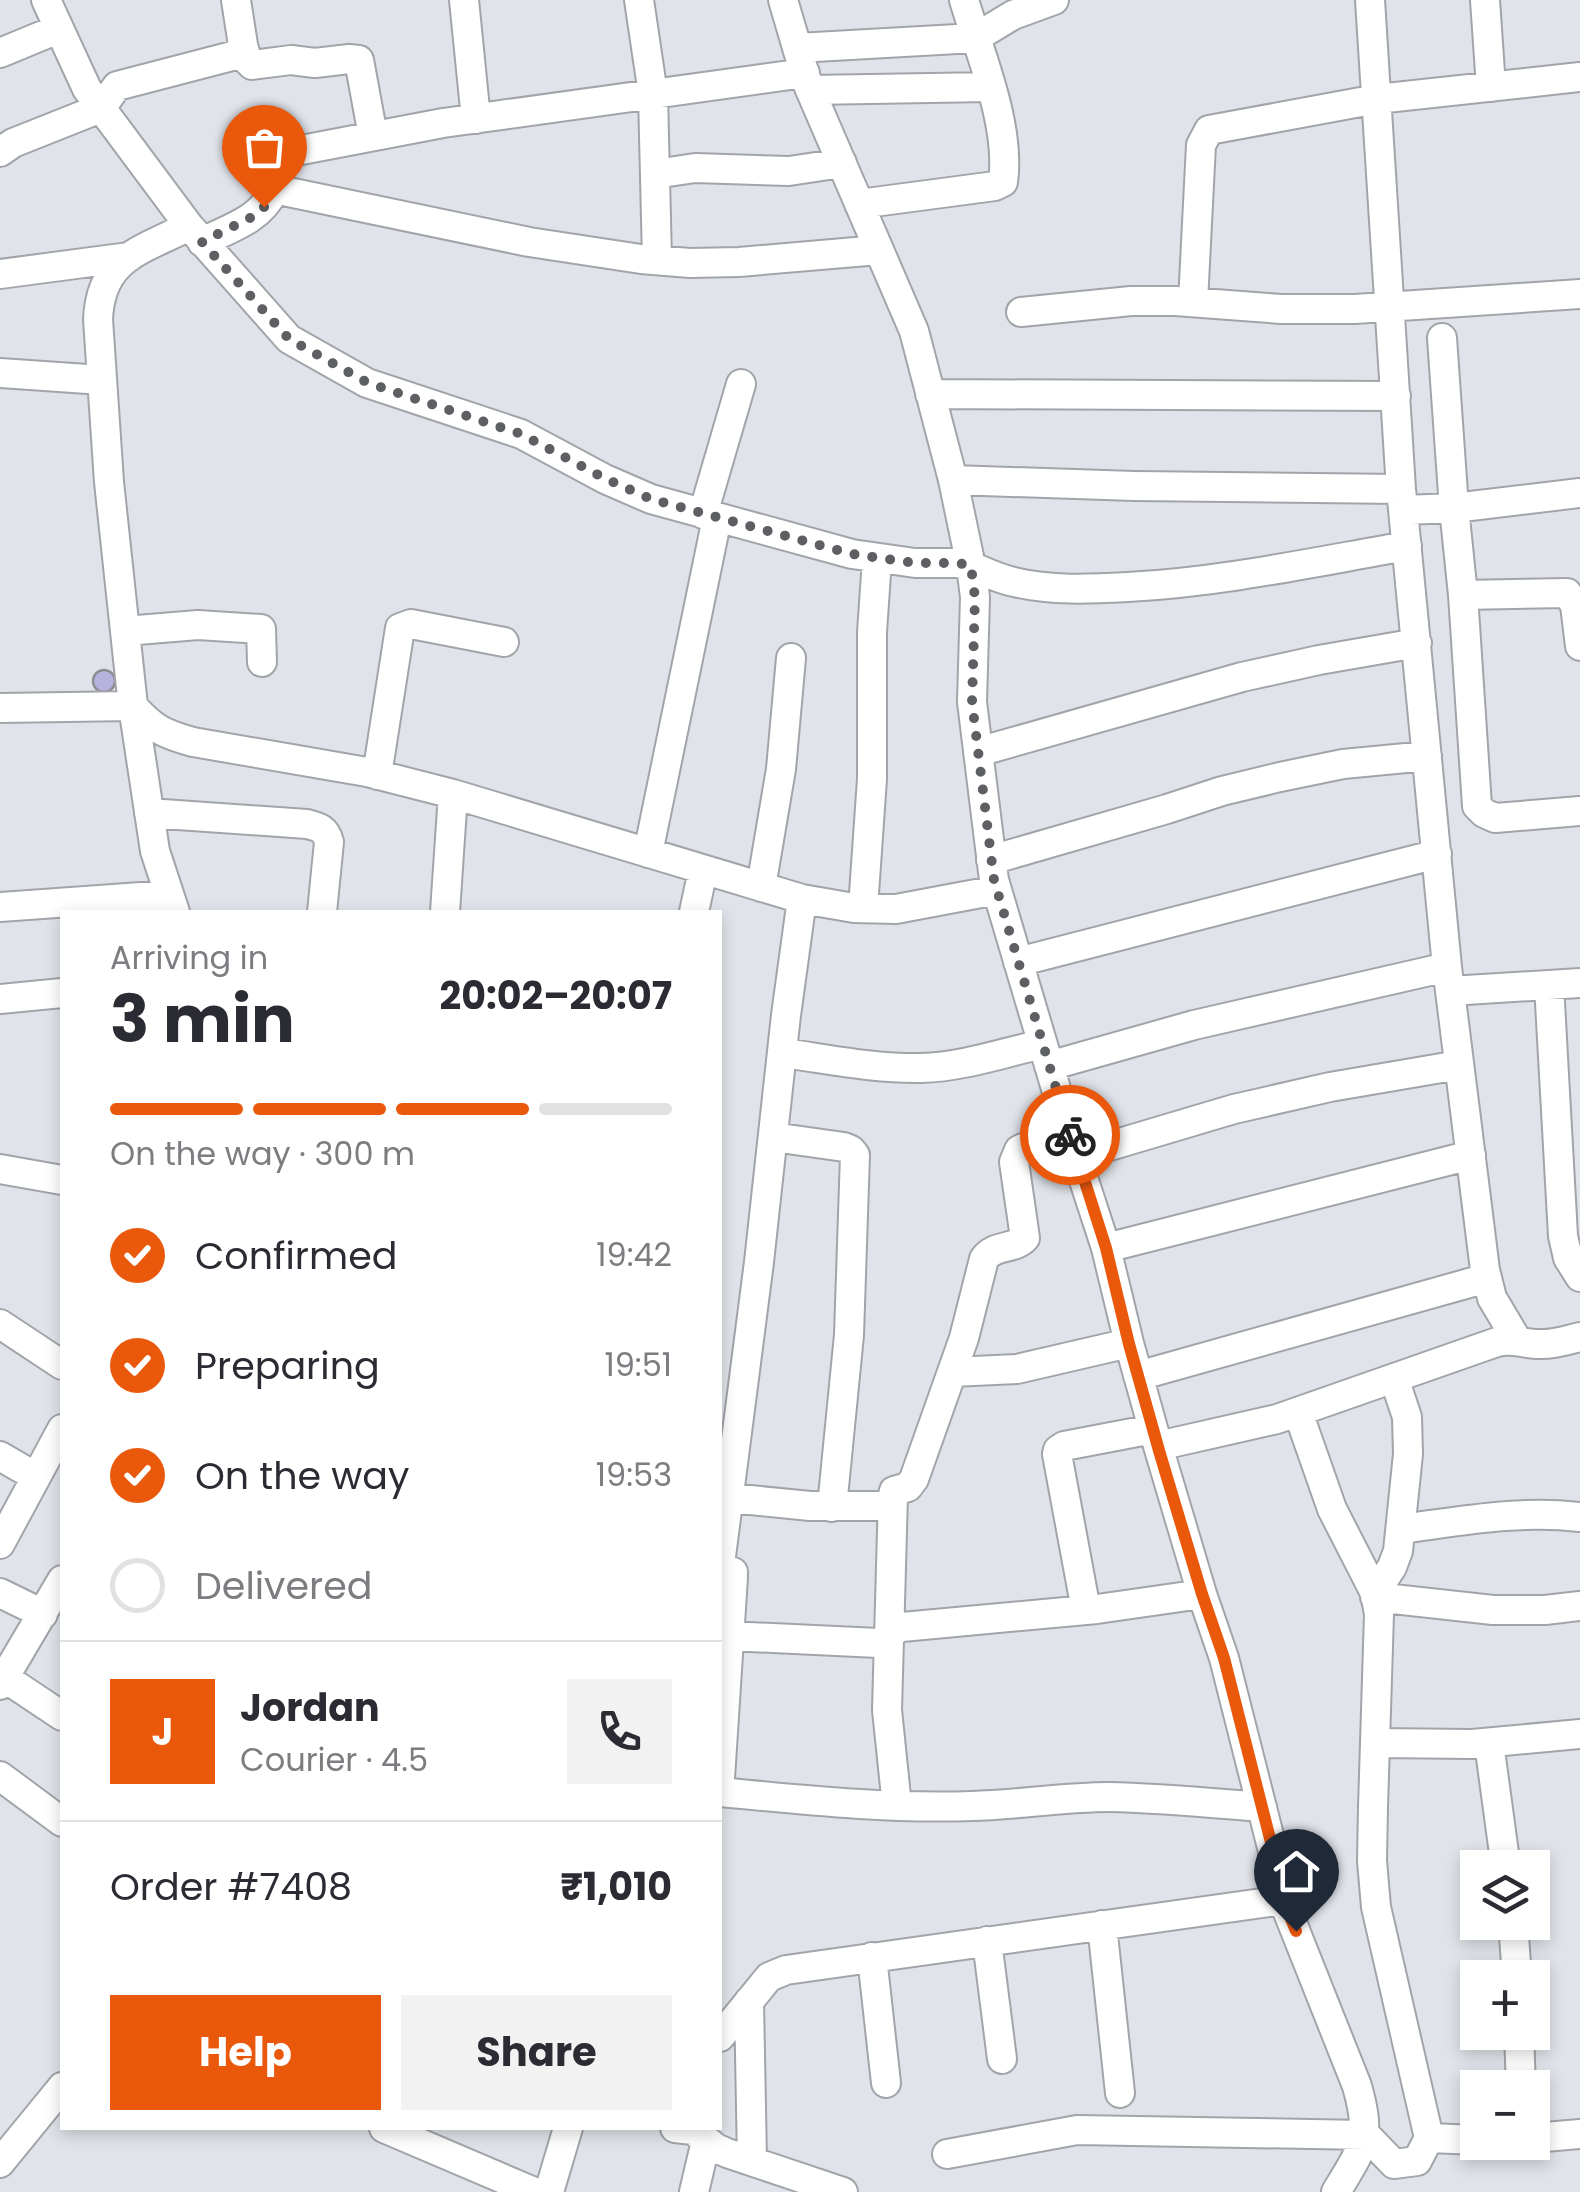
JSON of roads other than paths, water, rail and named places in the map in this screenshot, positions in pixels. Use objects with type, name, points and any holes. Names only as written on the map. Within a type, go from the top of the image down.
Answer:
[{"type":"street","points":[[46,0],[87,89],[196,234],[289,339],[368,383],[521,434],[651,499],[816,546],[915,563],[958,563],[1010,582],[1071,589],[1227,578],[1407,546]]},
{"type":"street","points":[[236,0],[246,60],[252,65],[291,60],[359,60],[374,136]]},
{"type":"street","points":[[464,0],[476,119]]},
{"type":"street","points":[[639,0],[653,94],[656,260]]},
{"type":"street","points":[[783,0],[804,70],[914,331],[971,566],[975,598],[972,702],[997,890],[1106,1248],[1138,1376],[1224,1658],[1283,1900],[1364,2111],[1366,2135],[1336,2192]]},
{"type":"street","points":[[859,204],[1004,182],[1000,126],[964,0]]},
{"type":"street","points":[[0,274],[129,258],[256,215],[274,189],[285,154],[476,119],[804,70],[975,38],[1013,15],[1054,0]]},
{"type":"street","points":[[1370,0],[1402,500],[1449,979],[1487,1278],[1492,1298],[1517,1340]]},
{"type":"street","points":[[1485,0],[1491,87]]},
{"type":"street","points":[[0,52],[58,29]]},
{"type":"street","points":[[0,152],[13,142],[101,108],[117,86],[230,58],[243,45]]},
{"type":"street","points":[[804,70],[990,87]]},
{"type":"street","points":[[1193,302],[1200,145],[1208,130],[1378,99],[1580,77]]},
{"type":"street","points":[[655,174],[695,168],[789,171],[842,163]]},
{"type":"street","points":[[274,189],[528,242],[656,260],[739,262],[880,250]]},
{"type":"street","points":[[0,908],[172,904],[155,851],[133,706],[102,380],[99,298],[105,280],[129,258]]},
{"type":"street","points":[[1021,312],[1130,302],[1354,308],[1580,294]]},
{"type":"street","points":[[1442,338],[1477,806],[1495,818],[1580,812]]},
{"type":"street","points":[[0,373],[102,380]]},
{"type":"street","points":[[648,853],[710,516],[741,384]]},
{"type":"street","points":[[930,394],[1396,396]]},
{"type":"street","points":[[952,480],[1402,500],[1454,508],[1580,493]]},
{"type":"street","points":[[863,908],[872,779],[872,632],[877,558]]},
{"type":"street","points":[[1463,595],[1567,593],[1576,605],[1580,646]]},
{"type":"street","points":[[376,774],[400,628],[412,624],[504,642]]},
{"type":"street","points":[[125,631],[198,626],[261,629],[262,662]]},
{"type":"street","points":[[978,752],[1242,677],[1417,644]]},
{"type":"street","points":[[761,887],[781,769],[791,658]]},
{"type":"street","points":[[0,708],[133,706]]},
{"type":"street","points":[[133,706],[148,724],[165,734],[376,774],[454,794],[802,899],[896,909],[997,890]]},
{"type":"street","points":[[991,860],[1280,777],[1344,764],[1427,756]]},
{"type":"street","points":[[445,910],[454,794]]},
{"type":"street","points":[[150,813],[320,827],[329,842],[322,910]]},
{"type":"street","points":[[1018,962],[1437,854]]},
{"type":"street","points":[[694,910],[703,870]]},
{"type":"street","points":[[722,1538],[802,899]]},
{"type":"street","points":[[782,1053],[922,1068],[1046,1055],[1449,979],[1580,984]]},
{"type":"street","points":[[1549,985],[1563,1236],[1568,1258],[1580,1278]]},
{"type":"street","points":[[0,1000],[60,993]]},
{"type":"street","points":[[897,1806],[888,1710],[894,1492],[908,1487],[914,1479],[964,1338],[984,1259],[988,1253],[1025,1238],[1016,1155],[1024,1148],[1072,1145],[1330,1087],[1460,1065]]},
{"type":"street","points":[[773,1137],[844,1147],[855,1155],[849,1334],[832,1507]]},
{"type":"street","points":[[1106,1248],[1471,1156]]},
{"type":"street","points":[[1,1173],[60,1180]]},
{"type":"street","points":[[1138,1376],[1487,1278]]},
{"type":"street","points":[[0,1324],[60,1365]]},
{"type":"street","points":[[1086,1610],[1057,1454],[1064,1446],[1277,1419],[1498,1342],[1548,1344],[1580,1337]]},
{"type":"street","points":[[952,1372],[1016,1369],[1129,1344]]},
{"type":"street","points":[[1375,1595],[1392,1567],[1401,1529],[1409,1434],[1394,1378]]},
{"type":"street","points":[[946,2154],[1076,2130],[1366,2135],[1394,2164],[1418,2161],[1429,2138],[1376,1907],[1372,1861],[1380,1614],[1375,1595],[1332,1509],[1298,1412]]},
{"type":"street","points":[[0,1544],[60,1433]]},
{"type":"street","points":[[0,1456],[36,1477]]},
{"type":"street","points":[[725,1498],[832,1507],[892,1506]]},
{"type":"street","points":[[1401,1529],[1541,1513],[1580,1517]]},
{"type":"street","points":[[722,1566],[733,1572],[734,1577],[722,1736]]},
{"type":"street","points":[[60,1584],[2,1681],[60,1715]]},
{"type":"street","points":[[0,1593],[43,1614]]},
{"type":"street","points":[[730,1636],[878,1643],[902,1627],[1086,1610],[1202,1594]]},
{"type":"street","points":[[1375,1595],[1493,1610],[1580,1606]]},
{"type":"street","points":[[1376,1742],[1488,1743],[1580,1734]]},
{"type":"street","points":[[1488,1743],[1503,1850]]},
{"type":"street","points":[[0,1776],[60,1821]]},
{"type":"street","points":[[722,1792],[897,1806],[972,1806],[1107,1797],[1262,1807]]},
{"type":"street","points":[[722,2035],[777,1972],[1283,1900]]},
{"type":"street","points":[[1102,1925],[1120,2093]]},
{"type":"street","points":[[987,1941],[1002,2059]]},
{"type":"street","points":[[872,1958],[886,2083]]},
{"type":"street","points":[[749,2001],[752,2161]]},
{"type":"street","points":[[0,2164],[60,2089]]},
{"type":"street","points":[[389,2130],[534,2192]]},
{"type":"street","points":[[549,2192],[567,2130]]},
{"type":"street","points":[[692,2130],[716,2148],[843,2192]]},
{"type":"street","points":[[1550,2137],[1580,2134]]},
{"type":"street","points":[[1429,2138],[1460,2139]]},
{"type":"street","points":[[694,2192],[706,2140]]}]
